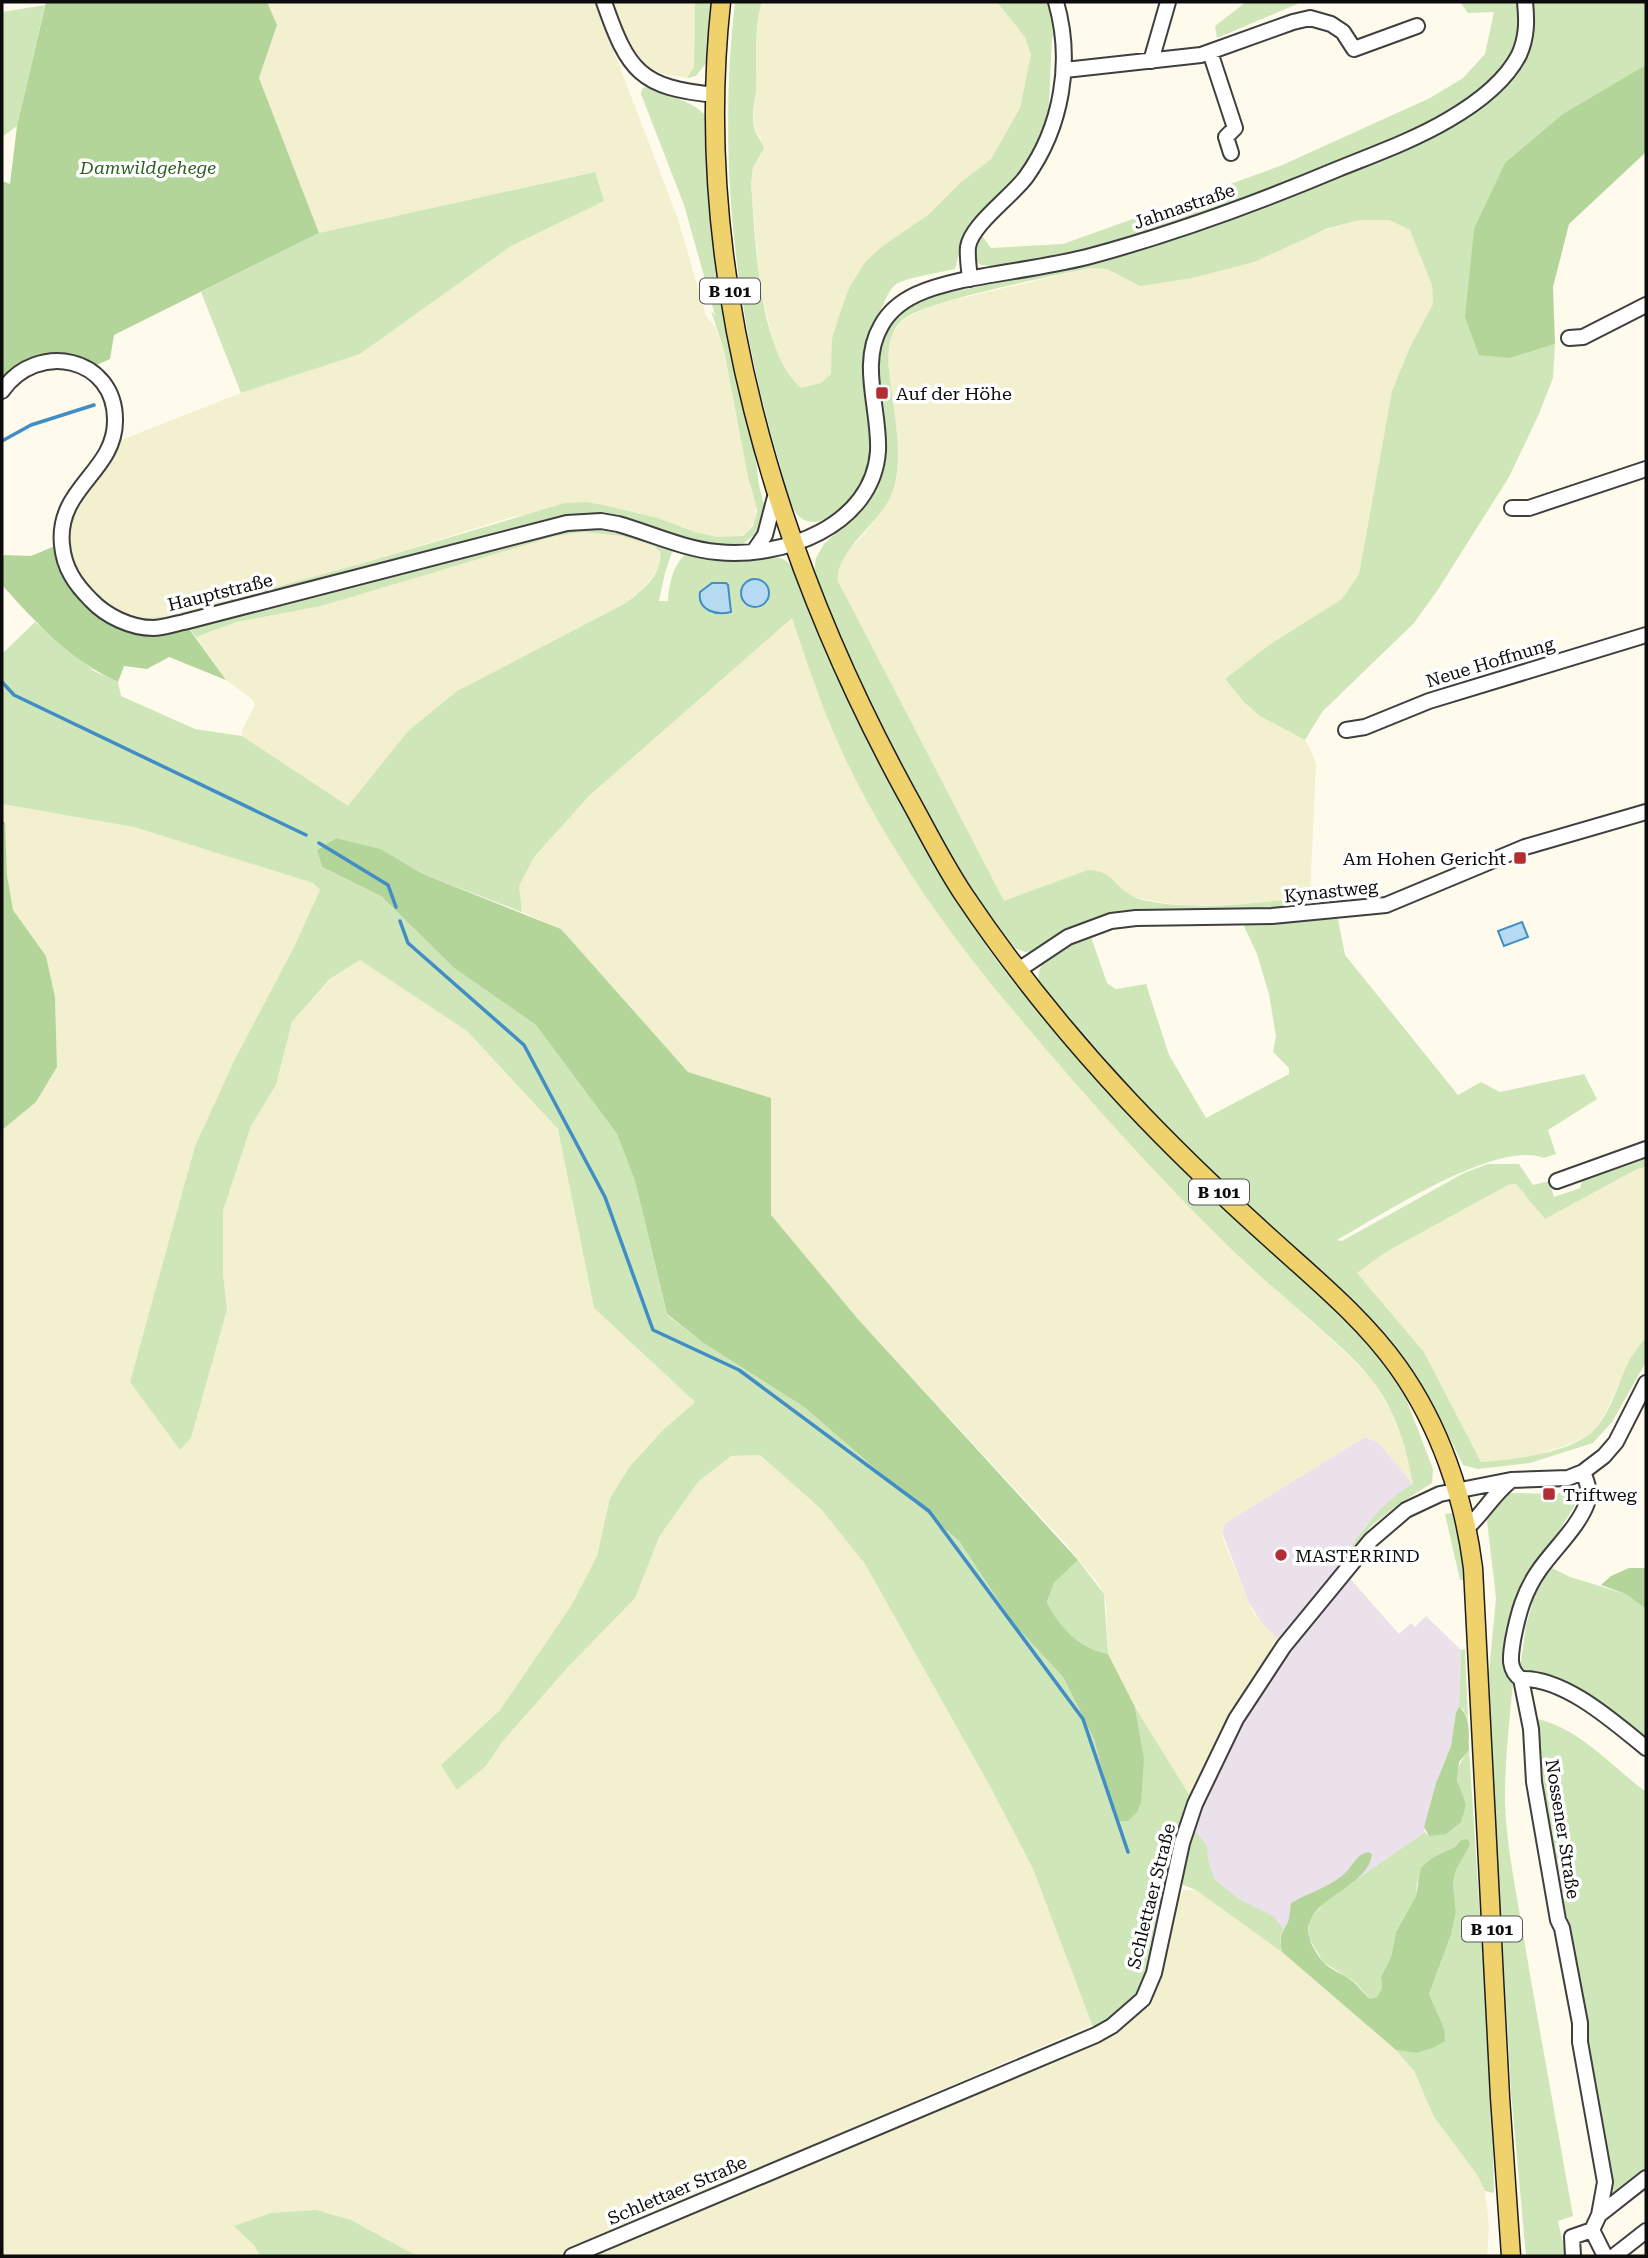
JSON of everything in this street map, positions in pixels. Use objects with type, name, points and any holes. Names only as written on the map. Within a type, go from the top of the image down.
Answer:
[{"type":"main road","name":"B 101","points":[[721,2],[716,94],[722,243],[746,375],[794,544],[863,710],[957,885],[1017,971],[1091,1059],[1176,1149],[1369,1331],[1399,1368],[1418,1398],[1437,1436],[1458,1490],[1474,1569],[1500,2097],[1511,2256]]},
{"type":"street","points":[[604,2],[617,41],[627,58],[642,74],[669,86],[716,94]]},
{"type":"street","points":[[970,279],[970,237],[1017,188],[1032,168],[1053,124],[1065,70],[1056,2]]},
{"type":"street","points":[[1152,61],[1168,2]]},
{"type":"street","name":"Jahnastraße","points":[[794,544],[830,527],[861,499],[876,465],[877,423],[871,373],[873,347],[890,313],[909,298],[936,287],[1084,258],[1168,233],[1313,179],[1436,127],[1479,98],[1518,57],[1525,35],[1525,2]]},
{"type":"street","points":[[1065,70],[1193,56],[1310,18],[1331,24],[1343,32],[1354,49],[1418,26]]},
{"type":"street","points":[[1210,52],[1236,128],[1226,137],[1231,153]]},
{"type":"street","points":[[1569,338],[1583,337],[1646,306]]},
{"type":"street","name":"Hauptstraße","points":[[2,391],[10,379],[33,365],[50,360],[68,361],[87,369],[104,384],[116,418],[115,432],[98,466],[66,508],[60,530],[63,556],[76,585],[108,615],[153,628],[567,523],[601,521],[618,524],[718,553],[754,551],[794,544]]},
{"type":"street","points":[[1511,508],[1529,508],[1646,469]]},
{"type":"street","points":[[754,551],[765,535],[777,491]]},
{"type":"street","name":"Neue Hoffnung","points":[[1346,730],[1365,727],[1429,701],[1646,635]]},
{"type":"street","name":"Kynastweg","points":[[1017,971],[1068,937],[1111,921],[1136,918],[1272,916],[1386,905],[1525,847],[1646,812]]},
{"type":"street","points":[[1557,1181],[1646,1149]]},
{"type":"street","points":[[1467,1528],[1481,1515],[1493,1495],[1511,1480],[1568,1478],[1583,1472],[1604,1457],[1616,1442],[1646,1383]]},
{"type":"street","name":"Nossener Straße","points":[[1583,1472],[1588,1488],[1586,1505],[1527,1589],[1519,1610],[1510,1654],[1515,1675],[1521,1679],[1531,1729],[1534,1782],[1558,1920],[1562,1928],[1580,2023],[1580,2042],[1605,2182],[1599,2215]]},
{"type":"street","name":"Schlettaer Straße","points":[[572,2256],[1096,2035],[1128,2014],[1143,1999],[1154,1973],[1182,1843],[1195,1804],[1236,1719],[1284,1646],[1371,1540],[1392,1519],[1413,1505],[1458,1490],[1511,1480]]},
{"type":"street","points":[[1521,1679],[1541,1680],[1562,1689],[1593,1707],[1646,1748]]},
{"type":"street","points":[[1573,2256],[1572,2237],[1592,2230],[1599,2215],[1646,2178]]},
{"type":"street","points":[[1592,2230],[1605,2256]]},
{"type":"street","points":[[1614,2256],[1646,2231]]},
{"type":"shaded area","points":[[267,2],[595,2],[678,219],[706,316],[715,327],[724,350],[748,477],[756,505],[755,520],[747,533],[738,537],[717,537],[658,518],[603,505],[512,517],[367,562],[170,616],[136,619],[96,606],[86,595],[60,530],[111,444],[241,393],[360,354],[511,246],[603,201],[594,172],[319,233],[259,78],[277,26]]},
{"type":"shaded area","points":[[610,2],[695,2],[694,68],[687,78],[659,73],[641,63],[627,44]]},
{"type":"shaded area","points":[[762,2],[997,2],[1025,37],[1031,55],[1020,108],[991,159],[960,183],[928,215],[884,245],[832,366],[831,374],[821,383],[801,388],[782,362],[773,342],[760,285],[751,183],[753,168],[761,155],[761,139],[753,127],[753,120],[756,90],[754,43]]},
{"type":"shaded area","points":[[1359,220],[1389,220],[1410,230],[1432,285],[1433,304],[1410,347],[1392,391],[1359,574],[1342,599],[1269,645],[1225,679],[1260,716],[1305,740],[1312,753],[1316,764],[1310,897],[1244,904],[1185,906],[1124,894],[1108,875],[1089,870],[1004,902],[838,581],[837,572],[845,554],[885,506],[898,466],[889,373],[888,351],[892,335],[902,320],[949,301],[1090,268],[1107,269],[1140,286]]},
{"type":"shaded area","points":[[582,532],[622,536],[654,546],[660,552],[659,570],[626,603],[457,691],[408,731],[348,807],[242,736],[242,730],[255,705],[252,699],[226,680],[196,637],[237,622],[321,606],[473,559],[552,537]]},
{"type":"shaded area","points":[[792,618],[808,667],[862,791],[901,859],[937,912],[1010,1007],[1171,1188],[1229,1247],[1373,1380],[1391,1412],[1409,1459],[1413,1484],[1378,1442],[1365,1437],[1225,1523],[1223,1539],[1254,1614],[1284,1646],[1195,1804],[1135,1707],[1108,1654],[1106,1603],[1098,1583],[1065,1543],[857,1318],[770,1215],[771,1098],[688,1072],[561,929],[522,912],[519,886],[534,857],[590,795]]},
{"type":"shaded area","points":[[2,804],[134,827],[313,883],[320,890],[294,947],[235,1059],[195,1146],[130,1382],[180,1449],[191,1438],[227,1311],[223,1273],[223,1211],[251,1126],[276,1085],[292,1022],[331,979],[360,960],[467,1031],[558,1129],[594,1308],[695,1402],[663,1430],[630,1466],[610,1498],[597,1556],[571,1606],[500,1710],[442,1765],[457,1790],[486,1766],[502,1742],[568,1667],[634,1598],[659,1537],[698,1482],[731,1456],[760,1455],[821,1509],[865,1564],[991,1788],[1033,1869],[1092,2025],[555,2256],[417,2256],[351,2220],[235,2226],[254,2245],[260,2256],[2,2256],[2,1130],[36,1102],[57,1067],[55,997],[46,956],[13,910],[7,875]]},
{"type":"shaded area","points":[[1646,1167],[1646,1337],[1631,1358],[1605,1414],[1594,1430],[1582,1440],[1528,1458],[1481,1462],[1424,1352],[1357,1273],[1386,1252],[1508,1185],[1516,1184],[1545,1219],[1637,1169]]},
{"type":"shaded area","points":[[1365,1437],[1378,1442],[1413,1484],[1394,1497],[1366,1525],[1342,1560],[1346,1574],[1399,1634],[1411,1623],[1415,1627],[1426,1616],[1461,1650],[1459,1707],[1451,1746],[1436,1783],[1425,1832],[1269,1941],[1196,1890],[1174,1881],[1264,1627],[1249,1603],[1222,1532],[1225,1523]]},
{"type":"shaded area","points":[[1184,1890],[1196,1890],[1269,1941],[1396,2050],[1414,2071],[1434,2117],[1478,2176],[1485,2191],[1489,2226],[1487,2256],[593,2256],[1115,2034],[1132,2020],[1148,2001],[1162,1972],[1178,1899]]},
{"type":"green space","name":"Damwildgehege","points":[[46,2],[267,2],[277,25],[259,78],[319,233],[114,335],[110,359],[92,367],[66,356],[38,358],[14,370],[2,383],[2,181],[10,184],[17,126]]},
{"type":"green space","points":[[695,2],[713,2],[707,62],[696,76],[687,78],[694,67]]},
{"type":"green space","points":[[735,2],[762,2],[756,35],[753,119],[764,148],[753,168],[751,183],[757,262],[767,321],[775,347],[786,370],[801,388],[821,383],[831,374],[832,339],[840,313],[850,286],[866,261],[884,245],[928,215],[960,183],[991,159],[1020,108],[1031,55],[1025,37],[997,2],[1051,2],[1057,35],[1052,37],[1048,124],[1028,166],[971,224],[964,235],[955,269],[899,283],[892,288],[873,325],[867,347],[872,428],[868,464],[854,495],[835,513],[817,522],[805,520],[798,515],[789,499],[764,406],[741,292],[729,176],[730,60]]},
{"type":"green space","points":[[1246,2],[1302,2],[1217,38],[1215,26]]},
{"type":"green space","points":[[1460,2],[1519,2],[1521,20],[1518,40],[1511,56],[1486,85],[1433,122],[1247,199],[1166,228],[1061,257],[992,266],[981,265],[975,260],[973,246],[980,233],[991,248],[1063,244],[1280,166],[1430,98],[1463,78],[1485,54],[1494,12],[1468,13]]},
{"type":"green space","points":[[1530,2],[1646,2],[1646,65],[1631,75],[1510,358],[1555,344],[1553,378],[1509,477],[1439,588],[1414,623],[1322,712],[1305,740],[1260,716],[1225,679],[1269,645],[1342,599],[1359,574],[1392,391],[1410,347],[1433,304],[1432,285],[1410,230],[1389,220],[1359,220],[1326,229],[1254,262],[1192,278],[1140,286],[1107,269],[1090,268],[934,305],[913,313],[896,328],[888,361],[898,454],[896,480],[886,504],[844,558],[838,581],[1004,901],[1088,870],[1105,874],[1134,897],[1163,904],[1226,905],[1310,897],[1311,907],[1110,914],[1085,922],[1035,951],[1025,952],[1015,948],[979,900],[894,757],[850,662],[814,571],[816,558],[824,544],[865,506],[878,483],[886,454],[885,416],[881,384],[878,383],[878,352],[883,337],[895,318],[916,304],[943,294],[1091,263],[1315,185],[1505,83]]},
{"type":"green space","points":[[45,5],[17,126],[2,137],[2,12]]},
{"type":"green space","points":[[1646,65],[1646,152],[1569,224],[1553,287],[1555,344],[1510,358],[1479,355],[1465,317],[1474,229],[1505,163],[1563,114]]},
{"type":"green space","points":[[648,85],[692,105],[705,115],[713,241],[766,512],[758,532],[744,543],[722,546],[677,537],[659,601],[668,601],[673,575],[678,563],[687,553],[718,559],[763,556],[780,558],[794,569],[823,646],[852,707],[931,856],[984,942],[1025,996],[1098,1078],[1136,1118],[1335,1308],[1386,1367],[1405,1396],[1433,1469],[1432,1483],[1370,1527],[1348,1561],[1342,1560],[1382,1508],[1413,1484],[1393,1415],[1379,1390],[1355,1361],[1228,1246],[1144,1159],[1090,1100],[962,947],[916,883],[856,781],[826,714],[792,618],[590,795],[534,857],[519,886],[522,912],[423,874],[381,849],[336,838],[317,850],[322,867],[381,896],[454,968],[536,1025],[617,1134],[635,1181],[667,1315],[702,1342],[804,1407],[959,1541],[1014,1624],[1063,1677],[1094,1739],[1112,1807],[1144,1758],[1135,1707],[1195,1804],[1187,1829],[1197,1833],[1207,1846],[1208,1860],[1215,1880],[1240,1900],[1273,1916],[1283,1928],[1280,1940],[1282,1952],[1196,1890],[1174,1881],[1143,1999],[1096,2035],[1033,1869],[991,1788],[865,1564],[821,1509],[760,1455],[731,1456],[698,1482],[659,1537],[635,1598],[568,1667],[502,1742],[486,1766],[457,1790],[441,1765],[500,1710],[571,1606],[597,1556],[610,1498],[630,1466],[663,1430],[695,1402],[594,1308],[558,1129],[467,1031],[360,960],[330,979],[292,1022],[276,1085],[251,1126],[223,1211],[223,1273],[227,1310],[191,1438],[180,1450],[130,1382],[195,1146],[235,1059],[294,947],[320,890],[313,883],[134,827],[2,804],[2,654],[35,622],[94,671],[118,682],[121,696],[195,729],[242,736],[348,806],[408,731],[457,691],[626,603],[655,575],[660,552],[654,546],[622,536],[582,532],[552,537],[321,606],[237,622],[196,637],[184,622],[153,628],[136,619],[170,616],[367,562],[565,503],[586,502],[603,505],[658,518],[717,537],[743,536],[753,526],[757,512],[724,350],[711,311],[715,315],[684,205],[641,94],[642,89]]},
{"type":"green space","points":[[595,172],[604,201],[511,246],[360,354],[241,393],[201,292],[319,233]]},
{"type":"green space","points":[[62,543],[76,585],[128,622],[184,622],[226,680],[169,657],[147,669],[124,666],[118,682],[70,652],[41,627],[2,585],[4,555],[31,556]]},
{"type":"green space","points":[[2,822],[5,822],[7,875],[13,910],[46,956],[55,997],[57,1067],[36,1102],[2,1130]]},
{"type":"green space","points":[[336,838],[381,849],[423,874],[561,929],[688,1072],[771,1098],[771,1215],[857,1318],[1078,1560],[1054,1583],[1047,1602],[1072,1636],[1088,1647],[1108,1654],[1135,1707],[1144,1758],[1141,1803],[1128,1821],[1119,1821],[1112,1807],[1094,1739],[1063,1677],[1014,1624],[959,1541],[804,1407],[702,1342],[667,1314],[635,1181],[617,1134],[536,1025],[454,968],[381,896],[322,867],[317,850]]},
{"type":"green space","points":[[1338,919],[1345,955],[1458,1095],[1481,1082],[1500,1092],[1584,1074],[1597,1099],[1548,1130],[1556,1154],[1544,1158],[1523,1155],[1497,1160],[1468,1170],[1408,1199],[1337,1240],[1342,1241],[1464,1173],[1488,1164],[1519,1164],[1533,1185],[1549,1181],[1554,1197],[1580,1188],[1584,1175],[1646,1153],[1646,1167],[1637,1169],[1545,1219],[1516,1184],[1508,1185],[1386,1252],[1357,1273],[1424,1352],[1481,1462],[1540,1454],[1583,1439],[1605,1415],[1630,1359],[1646,1337],[1646,1362],[1612,1422],[1593,1443],[1530,1463],[1478,1469],[1463,1465],[1431,1400],[1404,1359],[1378,1327],[1228,1189],[1133,1095],[1039,983],[1039,974],[1047,958],[1090,934],[1107,983],[1116,989],[1146,984],[1169,1055],[1206,1118],[1289,1074],[1289,1068],[1273,1052],[1276,1036],[1269,994],[1257,954],[1243,924]]},
{"type":"green space","points":[[1571,1487],[1578,1494],[1578,1500],[1550,1546],[1521,1585],[1512,1609],[1503,1658],[1504,1670],[1513,1683],[1505,1785],[1509,1848],[1573,2216],[1558,2221],[1566,2256],[1526,2256],[1511,2092],[1494,1792],[1489,1672],[1496,1598],[1487,1521],[1499,1499],[1508,1493],[1557,1494]]},
{"type":"green space","points":[[1452,1513],[1460,1538],[1466,1580],[1460,1580],[1445,1514]]},
{"type":"green space","points":[[1078,1560],[1104,1594],[1108,1654],[1088,1647],[1072,1636],[1047,1602],[1054,1583]]},
{"type":"green space","points":[[1552,1568],[1570,1577],[1626,1594],[1646,1609],[1646,1748],[1520,1667],[1526,1626],[1537,1587]]},
{"type":"green space","points":[[1629,1568],[1646,1568],[1646,1609],[1626,1594],[1601,1585],[1611,1576]]},
{"type":"green space","points":[[1465,1649],[1468,1719],[1463,1709],[1459,1708],[1461,1650]]},
{"type":"green space","points":[[1459,1707],[1466,1716],[1469,1727],[1469,1750],[1459,1762],[1457,1780],[1466,1805],[1461,1822],[1446,1834],[1429,1836],[1424,1827],[1436,1783],[1451,1746]]},
{"type":"green space","points":[[1529,1718],[1546,1721],[1577,1736],[1646,1792],[1646,2178],[1599,2215],[1601,2198]]},
{"type":"green space","points":[[1469,1750],[1492,2096],[1494,2193],[1485,2191],[1478,2176],[1434,2117],[1414,2071],[1396,2050],[1415,2053],[1444,2028],[1429,1994],[1451,1935],[1456,1912],[1453,1883],[1456,1870],[1470,1845],[1461,1840],[1444,1853],[1417,1883],[1416,1896],[1396,1932],[1391,1957],[1381,1977],[1382,1988],[1377,1997],[1370,1999],[1355,1982],[1323,1962],[1309,1938],[1309,1920],[1326,1901],[1425,1832],[1429,1836],[1466,1805],[1457,1776],[1460,1764]]},
{"type":"green space","points":[[1468,1839],[1470,1845],[1456,1870],[1453,1883],[1456,1912],[1451,1935],[1429,1994],[1444,2028],[1445,2041],[1415,2053],[1396,2050],[1282,1952],[1281,1936],[1289,1920],[1291,1903],[1337,1880],[1357,1858],[1368,1852],[1372,1854],[1367,1867],[1358,1878],[1321,1906],[1312,1917],[1308,1930],[1312,1945],[1324,1963],[1351,1980],[1370,1999],[1377,1997],[1382,1988],[1381,1977],[1391,1957],[1396,1932],[1416,1896],[1421,1868],[1432,1858],[1455,1847],[1461,1840]]},
{"type":"green space","points":[[316,2210],[351,2220],[417,2256],[260,2256],[254,2245],[234,2226],[271,2213]]},
{"type":"water","points":[[755,579],[765,583],[769,593],[765,603],[755,607],[745,603],[741,593],[745,583]]},
{"type":"water","points":[[712,583],[728,585],[731,612],[714,612],[701,603],[700,592]]},
{"type":"water","points":[[1522,922],[1528,937],[1504,946],[1498,931]]},
{"type":"waterway","points":[[2,441],[31,425],[94,405]]},
{"type":"waterway","points":[[2,682],[14,695],[306,835]]},
{"type":"waterway","points":[[319,843],[388,885],[396,907]]},
{"type":"waterway","points":[[400,921],[408,943],[524,1045],[605,1197],[653,1330],[739,1370],[929,1511],[1083,1719],[1128,1852]]},
{"type":"place","name":"Auf der Höhe","points":[[882,393]]},
{"type":"place","name":"Am Hohen Gericht","points":[[1520,858]]},
{"type":"place","name":"Triftweg","points":[[1549,1494]]},
{"type":"place","name":"MASTERRIND","points":[[1281,1555]]}]
